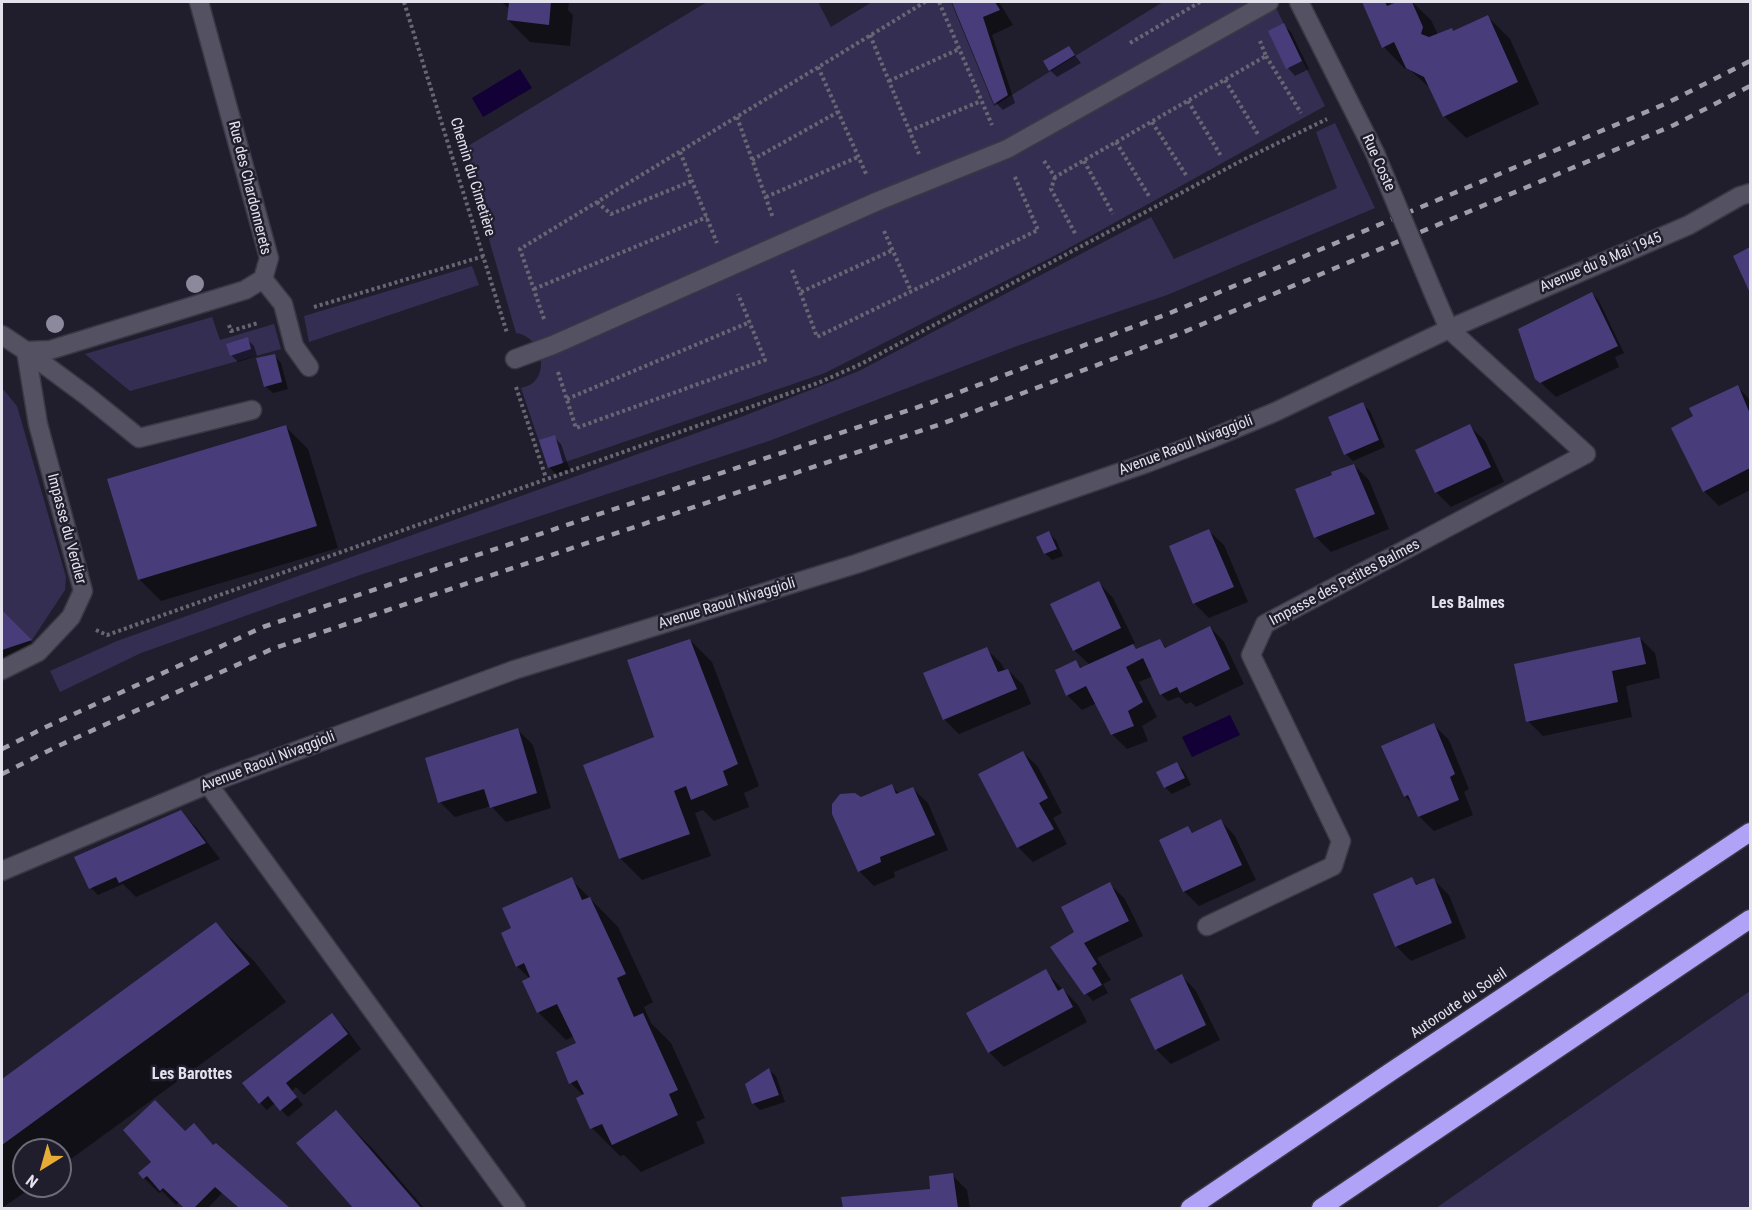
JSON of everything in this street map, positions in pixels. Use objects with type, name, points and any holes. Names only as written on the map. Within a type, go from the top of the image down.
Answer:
[{"type":"highway","name":"Autoroute du Soleil","points":[[1190,1209],[1398,1066],[1750,832]]},
{"type":"highway","points":[[1322,1209],[1750,919]]},
{"type":"street","name":"Rue des Chardonnerets","points":[[199,2],[269,258],[263,279]]},
{"type":"street","points":[[515,359],[553,345],[878,201],[1007,149],[1269,2]]},
{"type":"street","name":"Rue Coste","points":[[1299,2],[1375,153],[1449,329]]},
{"type":"street","name":"Avenue du 8 Mai 1945","points":[[1449,329],[1689,225],[1740,196],[1750,193]]},
{"type":"street","points":[[26,351],[50,350],[245,290],[263,279],[283,304],[294,346],[309,367]]},
{"type":"street","name":"Avenue Raoul Nivaggioli","points":[[2,872],[208,784],[514,670],[856,564],[1147,463],[1275,412],[1449,329]]},
{"type":"street","name":"Impasse des Petites Balmes","points":[[1207,926],[1333,866],[1341,841],[1251,655],[1265,624],[1586,454],[1449,329]]},
{"type":"street","points":[[2,335],[87,396],[139,438],[252,410]]},
{"type":"street","name":"Impasse du Verdier","points":[[2,670],[38,652],[71,617],[83,591],[38,424],[26,351]]},
{"type":"street","points":[[208,784],[516,1209]]},
{"type":"path","name":"Chemin du Cimetière","points":[[404,2],[515,359],[514,381],[546,478]]},
{"type":"path","points":[[680,152],[765,360],[576,428],[557,367],[553,345],[520,249],[925,2]]},
{"type":"path","points":[[870,35],[930,181]]},
{"type":"path","points":[[889,81],[959,49]]},
{"type":"path","points":[[1266,57],[1301,113]]},
{"type":"path","points":[[1225,80],[1259,136]]},
{"type":"path","points":[[909,131],[981,101]]},
{"type":"path","points":[[1188,101],[1221,156]]},
{"type":"path","points":[[71,617],[107,635],[818,382],[861,364],[1239,162],[1352,106]]},
{"type":"path","points":[[752,160],[838,112]]},
{"type":"path","points":[[1152,122],[1186,175]]},
{"type":"path","points":[[1116,142],[1149,195]]},
{"type":"path","points":[[766,197],[858,157]]},
{"type":"path","points":[[1084,161],[1113,214]]},
{"type":"path","points":[[1055,177],[1051,189],[1076,235]]},
{"type":"path","points":[[597,202],[611,214],[692,181]]},
{"type":"path","points":[[534,290],[707,217]]},
{"type":"path","points":[[801,292],[893,250]]},
{"type":"path","points":[[303,310],[484,256]]},
{"type":"path","points":[[567,399],[750,322]]},
{"type":"shaded area","points":[[707,2],[818,2],[831,27],[872,2],[951,2],[994,106],[1163,2],[1273,2],[1325,106],[1058,254],[825,373],[548,468],[521,388],[533,383],[539,375],[541,360],[539,352],[530,339],[516,333],[463,149]]},
{"type":"shaded area","points":[[520,69],[532,88],[483,117],[472,98]]},
{"type":"shaded area","points":[[1335,123],[1375,208],[1167,295],[1017,346],[769,441],[360,575],[141,653],[60,692],[50,671],[117,641],[741,417],[859,371],[1151,217],[1174,259],[1337,188],[1316,132]]},
{"type":"shaded area","points":[[472,266],[479,285],[309,342],[304,316]]},
{"type":"shaded area","points":[[212,317],[220,340],[274,324],[281,349],[130,391],[85,354]]},
{"type":"shaded area","points":[[2,388],[17,406],[66,577],[65,590],[32,640],[2,610]]},
{"type":"shaded area","points":[[1230,715],[1240,735],[1192,757],[1182,737]]},
{"type":"shaded area","points":[[1750,991],[1750,1208],[1436,1208]]},
{"type":"building","points":[[509,2],[551,2],[549,25],[507,20]]},
{"type":"building","points":[[952,2],[995,2],[1000,10],[983,17],[1008,95],[994,104]]},
{"type":"building","points":[[1362,2],[1385,2],[1387,6],[1397,2],[1412,2],[1423,27],[1421,34],[1429,37],[1452,28],[1453,31],[1488,15],[1518,82],[1443,117],[1424,77],[1406,68],[1394,42],[1382,48]]},
{"type":"building","points":[[1284,23],[1302,61],[1286,69],[1268,31]]},
{"type":"building","points":[[1069,46],[1075,55],[1049,71],[1043,61]]},
{"type":"building","points":[[1750,247],[1750,293],[1733,256]]},
{"type":"building","points":[[1592,292],[1618,346],[1540,383],[1535,379],[1518,329]]},
{"type":"building","points":[[248,337],[251,349],[230,356],[226,344]]},
{"type":"building","points":[[275,354],[282,382],[264,387],[256,358]]},
{"type":"building","points":[[1738,385],[1750,414],[1750,468],[1703,492],[1671,428],[1693,416],[1689,408]]},
{"type":"building","points":[[1363,402],[1379,440],[1344,455],[1328,417]]},
{"type":"building","points":[[1470,424],[1491,467],[1435,493],[1415,450]]},
{"type":"building","points":[[286,425],[317,526],[138,580],[107,479]]},
{"type":"building","points":[[555,435],[563,463],[548,468],[539,440]]},
{"type":"building","points":[[1354,464],[1375,514],[1314,538],[1295,489]]},
{"type":"building","points":[[1209,529],[1234,587],[1193,604],[1169,546]]},
{"type":"building","points":[[1049,531],[1057,549],[1044,554],[1036,537]]},
{"type":"building","points":[[1099,581],[1121,628],[1073,651],[1050,604]]},
{"type":"building","points":[[2,610],[32,640],[2,650]]},
{"type":"building","points":[[1210,626],[1230,669],[1180,693],[1177,687],[1160,695],[1143,658],[1126,667],[1143,702],[1128,711],[1134,726],[1111,735],[1086,686],[1066,696],[1055,670],[1076,660],[1080,668],[1133,644],[1136,649],[1160,639],[1165,648]]},
{"type":"building","points":[[1640,637],[1646,664],[1612,671],[1618,702],[1526,722],[1514,664]]},
{"type":"building","points":[[690,639],[738,764],[723,771],[728,785],[691,800],[686,786],[674,791],[690,834],[619,859],[583,765],[654,737],[627,660]]},
{"type":"building","points":[[987,647],[998,672],[1008,669],[1017,689],[943,720],[923,673]]},
{"type":"building","points":[[1434,723],[1455,774],[1450,777],[1459,800],[1418,817],[1408,795],[1404,797],[1381,746]]},
{"type":"building","points":[[518,728],[537,793],[490,808],[484,789],[438,803],[425,758]]},
{"type":"building","points":[[1023,751],[1048,798],[1039,803],[1054,829],[1017,848],[978,774]]},
{"type":"building","points":[[1177,762],[1185,778],[1164,788],[1156,772]]},
{"type":"building","points":[[892,784],[896,794],[913,787],[935,835],[880,857],[881,862],[858,872],[832,814],[832,804],[840,794],[855,793],[861,797]]},
{"type":"building","points":[[181,810],[206,843],[119,883],[116,877],[89,889],[74,857]]},
{"type":"building","points":[[1221,819],[1242,865],[1183,892],[1159,840],[1188,826],[1192,833]]},
{"type":"building","points":[[572,877],[582,900],[590,897],[626,974],[617,978],[634,1017],[643,1013],[678,1090],[669,1094],[678,1115],[612,1145],[602,1124],[590,1129],[576,1098],[584,1094],[577,1080],[569,1084],[556,1052],[576,1043],[557,1004],[537,1013],[522,981],[530,977],[524,963],[516,967],[501,933],[511,928],[502,908]]},
{"type":"building","points":[[1412,877],[1416,885],[1434,878],[1452,923],[1395,947],[1373,894]]},
{"type":"building","points":[[1110,882],[1129,921],[1084,943],[1097,964],[1092,968],[1102,985],[1084,995],[1050,947],[1074,932],[1061,907]]},
{"type":"building","points":[[216,922],[250,964],[2,1145],[2,1079]]},
{"type":"building","points":[[1046,969],[1058,991],[1063,988],[1073,1007],[988,1053],[966,1013]]},
{"type":"building","points":[[1182,974],[1206,1025],[1155,1050],[1130,999]]},
{"type":"building","points":[[332,1013],[348,1034],[286,1083],[297,1097],[280,1111],[268,1096],[259,1104],[242,1083]]},
{"type":"building","points":[[769,1068],[779,1095],[752,1104],[745,1084]]},
{"type":"building","points":[[155,1100],[185,1131],[194,1123],[213,1145],[216,1143],[290,1208],[239,1208],[215,1187],[194,1208],[184,1208],[163,1188],[160,1191],[147,1176],[143,1179],[138,1173],[151,1162],[123,1130]]},
{"type":"building","points":[[336,1110],[421,1208],[353,1208],[296,1143]]},
{"type":"building","points":[[953,1173],[958,1208],[843,1208],[841,1197],[930,1189],[929,1176]]},
{"type":"railway","points":[[2,749],[263,627],[933,402],[1170,313],[1665,104],[1750,61]]},
{"type":"railway","points":[[2,774],[58,746],[272,649],[941,424],[1179,334],[1674,125],[1750,86]]},
{"type":"district","name":"Les Balmes","points":[[1468,604]]},
{"type":"district","name":"Les Barottes","points":[[192,1075]]}]
